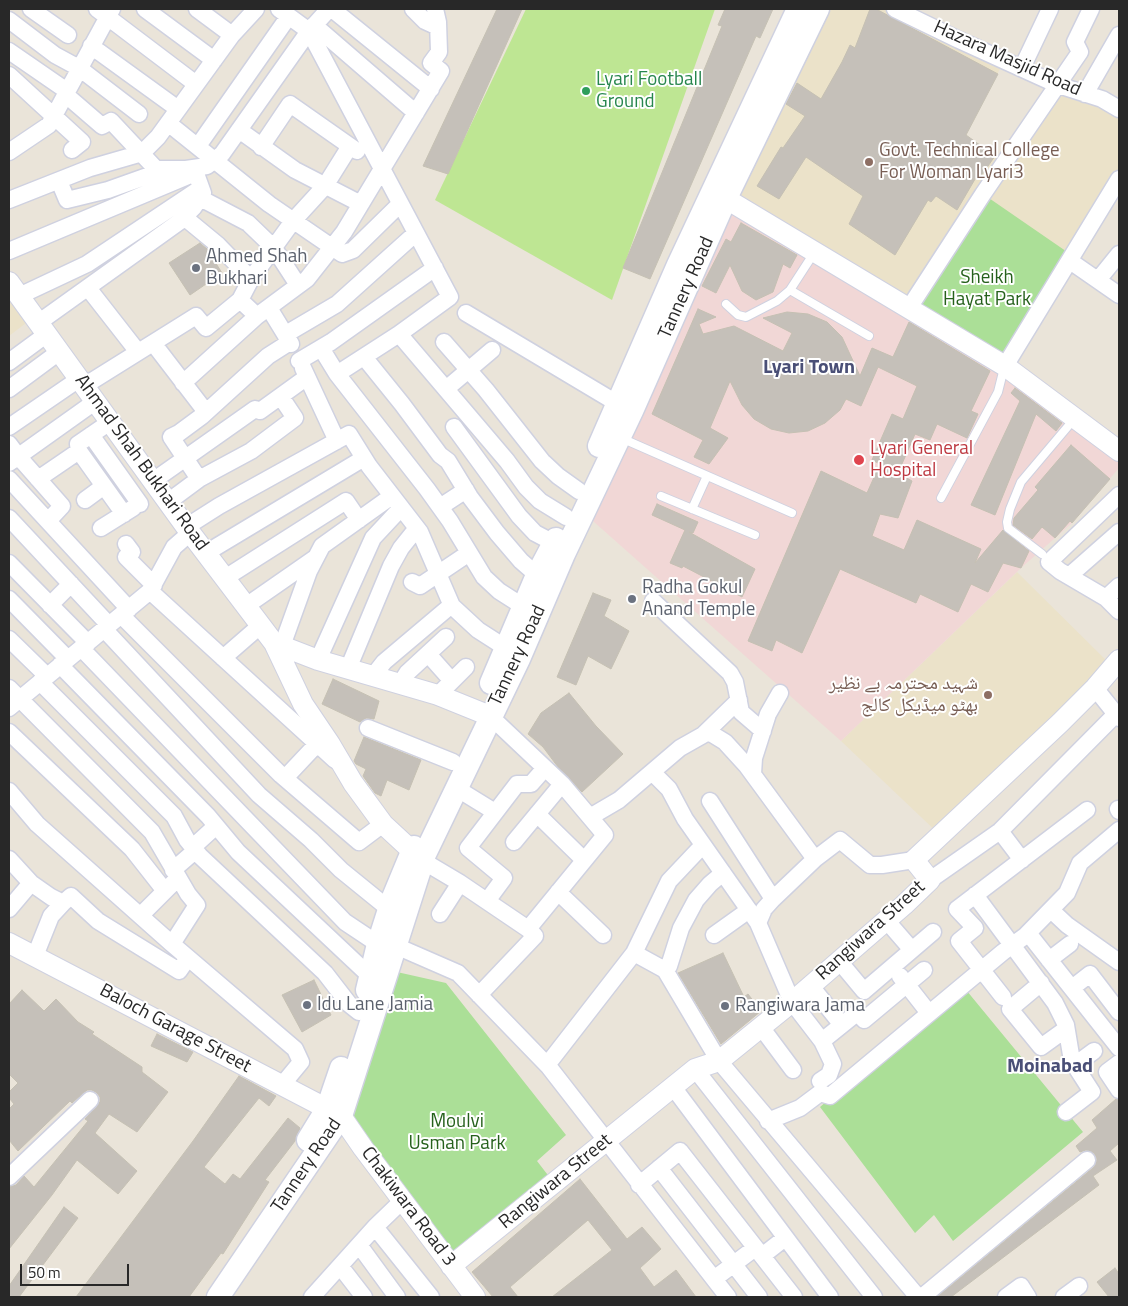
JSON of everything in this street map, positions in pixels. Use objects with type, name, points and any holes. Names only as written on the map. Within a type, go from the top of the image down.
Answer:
[{"type":"main road","name":"Tannery Road","points":[[334,1112],[359,1012],[371,977],[387,945],[389,909],[456,788],[506,648],[537,575],[579,491],[625,407],[720,194],[798,9]]},
{"type":"main road","name":"Tannery Road","points":[[720,194],[818,9]]},
{"type":"main road","name":"Tannery Road","points":[[217,1296],[334,1112],[417,856],[453,762],[519,659],[568,545],[620,437],[625,407]]},
{"type":"street","points":[[31,9],[68,35]]},
{"type":"street","points":[[145,9],[214,60]]},
{"type":"street","points":[[197,9],[232,35]]},
{"type":"street","points":[[14,289],[87,264],[197,182],[207,166],[222,154],[311,28],[331,9],[431,89]]},
{"type":"street","points":[[413,9],[425,20],[438,27]]},
{"type":"street","points":[[183,383],[263,312],[306,279],[344,232],[441,71],[431,63],[439,52],[435,9]]},
{"type":"street","name":"Hazara Masjid Road","points":[[895,9],[1058,85],[1102,99],[1119,109]]},
{"type":"street","points":[[1022,68],[1050,9]]},
{"type":"street","points":[[909,308],[986,190],[1080,52],[1071,34],[1091,9]]},
{"type":"street","points":[[11,146],[49,125],[91,46],[105,11],[196,84]]},
{"type":"street","points":[[9,200],[90,168],[142,153],[168,123],[250,11]]},
{"type":"street","points":[[198,146],[284,12],[311,28],[416,113]]},
{"type":"street","points":[[9,20],[56,55],[79,68],[140,114]]},
{"type":"street","points":[[311,28],[400,204],[450,297],[399,334],[337,374]]},
{"type":"street","points":[[1085,94],[1119,35]]},
{"type":"street","points":[[91,46],[178,109]]},
{"type":"street","points":[[9,51],[67,93],[102,126],[112,121],[156,169],[169,169],[197,182],[248,223],[274,248],[298,285]]},
{"type":"street","points":[[9,75],[82,142],[72,150]]},
{"type":"street","points":[[261,146],[290,104],[382,168]]},
{"type":"street","points":[[168,123],[269,204],[342,254],[352,250],[400,204]]},
{"type":"street","points":[[239,130],[295,170],[361,204]]},
{"type":"street","points":[[206,328],[240,300],[251,279],[293,221],[325,186],[350,146]]},
{"type":"street","points":[[59,181],[67,200],[108,190],[169,169]]},
{"type":"street","points":[[1005,366],[1119,178]]},
{"type":"street","points":[[9,362],[43,328],[88,288],[179,222],[194,207],[197,182]]},
{"type":"street","points":[[9,251],[197,182]]},
{"type":"street","points":[[720,194],[1005,366],[1119,451]]},
{"type":"street","points":[[184,217],[218,245],[251,279]]},
{"type":"street","points":[[199,479],[171,437],[180,433],[206,412],[288,338],[337,304],[416,233]]},
{"type":"street","points":[[1098,280],[1119,254]]},
{"type":"street","points":[[1070,261],[1119,295]]},
{"type":"street","points":[[299,361],[321,348],[435,268]]},
{"type":"street","points":[[88,288],[138,352]]},
{"type":"street","name":"Ahmad Shah Bukhari Road","points":[[14,289],[188,530],[246,606],[278,644],[303,704],[330,744],[352,783],[383,824],[417,856]]},
{"type":"street","points":[[240,300],[263,312],[288,338],[337,440]]},
{"type":"street","points":[[466,313],[625,407]]},
{"type":"street","points":[[48,521],[62,506],[12,454],[86,389],[138,352],[196,316],[221,348]]},
{"type":"street","points":[[399,334],[508,461],[526,487],[540,501],[566,517]]},
{"type":"street","points":[[444,342],[486,390],[542,462],[579,491]]},
{"type":"street","points":[[153,343],[206,412]]},
{"type":"street","points":[[321,348],[337,374],[440,507],[484,577],[499,591],[524,607]]},
{"type":"street","points":[[446,389],[492,350]]},
{"type":"street","points":[[9,389],[60,352]]},
{"type":"street","points":[[364,357],[440,455],[448,461],[497,533],[520,561],[537,575]]},
{"type":"street","points":[[160,491],[185,458],[255,409],[260,411],[307,378]]},
{"type":"street","points":[[9,427],[86,389]]},
{"type":"street","points":[[101,528],[160,491],[199,479],[251,451],[295,418],[281,396]]},
{"type":"street","points":[[110,422],[78,444],[79,451],[124,514]]},
{"type":"street","points":[[454,427],[519,516],[535,533],[554,543]]},
{"type":"street","points":[[172,944],[197,905],[176,874],[152,832],[12,698],[44,679],[152,588],[174,548],[188,530],[219,506],[349,434],[364,458],[420,532],[452,606],[478,630],[506,648]]},
{"type":"street","points":[[91,435],[140,504]]},
{"type":"street","points":[[38,479],[79,451]]},
{"type":"street","points":[[206,553],[364,458]]},
{"type":"street","points":[[9,479],[48,521],[116,620],[263,798],[311,840],[341,870],[389,909]]},
{"type":"street","points":[[85,500],[104,486]]},
{"type":"street","points":[[440,507],[466,490]]},
{"type":"street","points":[[1119,495],[1049,562],[1060,571],[1106,598],[1119,611]]},
{"type":"street","points":[[224,578],[346,500],[359,520]]},
{"type":"street","points":[[397,502],[359,520],[322,546],[309,571],[278,644],[318,660],[400,684],[445,688],[484,713],[562,784],[605,835],[528,929]]},
{"type":"street","points":[[318,660],[372,538],[397,502]]},
{"type":"street","points":[[9,518],[71,584],[116,620],[285,778],[359,842],[383,824]]},
{"type":"street","points":[[348,669],[391,566],[401,548],[417,528]]},
{"type":"street","points":[[1070,576],[1119,532]]},
{"type":"street","points":[[126,544],[132,552],[126,557],[152,588],[223,658],[344,769]]},
{"type":"street","points":[[412,582],[420,586],[437,572],[469,552]]},
{"type":"street","points":[[246,606],[317,557]]},
{"type":"street","points":[[9,563],[50,605],[166,737],[345,922],[387,945],[458,973],[479,994],[547,1065],[728,1297]]},
{"type":"street","points":[[50,605],[71,584]]},
{"type":"street","points":[[1106,598],[1119,586]]},
{"type":"street","points":[[9,599],[34,624],[64,662],[238,852],[371,977]]},
{"type":"street","points":[[653,601],[730,673],[735,682],[741,712],[763,731]]},
{"type":"street","points":[[373,676],[384,662],[448,608]]},
{"type":"street","points":[[34,624],[11,642],[174,816],[194,849],[325,973],[349,1004],[359,1012]]},
{"type":"street","points":[[223,658],[261,625]]},
{"type":"street","points":[[400,684],[408,673],[446,637]]},
{"type":"street","points":[[428,654],[445,688]]},
{"type":"street","name":"Rangiwara Street","points":[[451,1266],[695,1069],[719,1061],[792,1002],[886,920],[930,880],[914,860],[1095,688],[1119,660]]},
{"type":"street","points":[[445,688],[466,667]]},
{"type":"street","points":[[930,880],[1000,831],[1118,716],[1095,688]]},
{"type":"street","points":[[753,774],[754,758],[768,714],[780,693]]},
{"type":"street","points":[[590,817],[620,800],[680,748],[706,731],[739,700]]},
{"type":"street","points":[[368,728],[453,762]]},
{"type":"street","points":[[706,731],[725,742],[753,774],[815,859]]},
{"type":"street","points":[[9,732],[132,849],[165,890]]},
{"type":"street","points":[[148,754],[166,737]]},
{"type":"street","points":[[285,778],[317,744]]},
{"type":"street","points":[[487,901],[504,878],[468,848],[516,784],[530,784],[545,768]]},
{"type":"street","points":[[652,772],[669,789],[685,819],[753,916],[792,1002],[822,1041],[833,1064],[829,1075],[820,1081]]},
{"type":"street","points":[[514,842],[562,784]]},
{"type":"street","points":[[456,788],[495,812]]},
{"type":"street","points":[[9,791],[37,824],[188,958],[295,1049],[301,1062],[282,1085]]},
{"type":"street","points":[[243,817],[263,798]]},
{"type":"street","points":[[710,801],[774,899]]},
{"type":"street","points":[[1003,997],[959,941],[975,928],[957,909],[1087,810]]},
{"type":"street","points":[[536,814],[584,860]]},
{"type":"street","points":[[141,916],[165,890],[194,849],[216,826]]},
{"type":"street","points":[[768,1121],[800,1108],[820,1094],[830,1096],[1028,933],[1067,893],[1080,863],[1119,830]]},
{"type":"street","points":[[1000,831],[1022,860]]},
{"type":"street","points":[[714,935],[764,909],[815,859],[840,840],[870,865],[914,860]]},
{"type":"street","points":[[547,1065],[634,953],[669,881],[703,845]]},
{"type":"street","points":[[417,856],[528,929],[534,936],[479,994]]},
{"type":"street","points":[[11,867],[31,883],[63,903]]},
{"type":"street","points":[[664,970],[669,966],[681,928],[696,900],[723,873]]},
{"type":"street","points":[[9,910],[31,883]]},
{"type":"street","points":[[440,914],[460,883]]},
{"type":"street","points":[[558,892],[603,936]]},
{"type":"street","points":[[35,956],[51,916],[71,896],[98,921],[179,971],[188,958]]},
{"type":"street","points":[[975,896],[1055,1003],[1066,1027],[1072,1061],[1092,1092],[1066,1112]]},
{"type":"street","points":[[1051,910],[1067,925],[1119,962]]},
{"type":"street","points":[[886,920],[912,950]]},
{"type":"street","points":[[838,961],[864,991],[933,932]]},
{"type":"street","points":[[1028,933],[1119,1048]]},
{"type":"street","name":"Baloch Garage Street","points":[[9,942],[334,1112]]},
{"type":"street","points":[[1049,960],[1070,944]]},
{"type":"street","points":[[634,953],[664,970],[719,1061],[768,1121],[920,1297],[1086,1160]]},
{"type":"street","points":[[893,967],[929,1013]]},
{"type":"street","points":[[822,1041],[858,1012],[864,1020],[924,970]]},
{"type":"street","points":[[1072,988],[1090,974],[1119,1012]]},
{"type":"street","points":[[1041,983],[1010,1008],[1041,1047],[1104,992]]},
{"type":"street","points":[[810,986],[842,1025]]},
{"type":"street","points":[[761,1027],[793,1070]]},
{"type":"street","points":[[1075,1064],[1094,1051]]},
{"type":"street","points":[[1119,1063],[1107,1072],[1119,1090]]},
{"type":"street","points":[[695,1069],[874,1297]]},
{"type":"street","points":[[673,1087],[830,1297]]},
{"type":"street","points":[[9,1177],[90,1100]]},
{"type":"street","points":[[734,1118],[754,1104]]},
{"type":"street","name":"Chakiwara Road 3","points":[[334,1112],[475,1297]]},
{"type":"street","points":[[639,1185],[680,1151],[794,1297]]},
{"type":"street","points":[[659,1168],[759,1297]]},
{"type":"street","points":[[322,1293],[340,1266],[402,1200]]},
{"type":"street","points":[[375,1227],[432,1297]]},
{"type":"street","points":[[714,1279],[734,1264],[785,1238]]},
{"type":"street","points":[[359,1245],[397,1297]]},
{"type":"street","points":[[340,1266],[364,1297]]},
{"type":"street","points":[[1006,1297],[1020,1286],[1028,1297]]},
{"type":"street","points":[[1064,1297],[1079,1286]]},
{"type":"lane","points":[[726,304],[738,315],[746,317],[777,301],[790,290],[815,251]]},
{"type":"lane","points":[[790,290],[869,336]]},
{"type":"lane","points":[[941,498],[998,392],[1005,366]]},
{"type":"lane","points":[[1042,554],[1008,528],[1007,522],[1010,509],[1022,482],[1075,418]]},
{"type":"lane","points":[[620,437],[792,513]]},
{"type":"lane","points":[[692,509],[707,476]]},
{"type":"lane","points":[[661,496],[755,535]]},
{"type":"shaded area","name":"Govt. Technical College For Woman Lyari3","points":[[806,9],[892,9],[1004,61],[964,139],[979,144],[995,156],[1002,166],[1058,85],[1119,109],[1119,179],[1073,256],[909,308],[724,196]]},
{"type":"shaded area","name":"Lyari General Hospital","points":[[724,196],[1119,451],[1119,468],[1072,523],[1021,568],[841,741],[576,506]]},
{"type":"shaded area","points":[[9,283],[34,317],[9,336]]},
{"type":"shaded area","name":"شہید محترمہ بے نظیر بھٹو میڈیکل کالج","points":[[1017,572],[1113,667],[941,836],[841,741]]},
{"type":"green space","name":"Lyari Football Ground","points":[[526,9],[715,9],[612,300],[435,200]]},
{"type":"green space","name":"Sheikh Hayat Park","points":[[983,194],[1073,256],[1005,366],[909,308]]},
{"type":"green space","name":"Moulvi Usman Park","points":[[388,970],[446,983],[566,1135],[537,1161],[554,1183],[451,1266],[341,1116]]},
{"type":"green space","points":[[962,985],[1083,1132],[953,1241],[934,1215],[915,1233],[820,1107]]},
{"type":"building","points":[[497,9],[522,9],[448,174],[423,166]]},
{"type":"building","points":[[725,9],[773,9],[760,38],[756,36],[650,279],[623,268],[722,26],[718,25]]},
{"type":"building","points":[[870,9],[876,9],[998,74],[966,135],[995,156],[981,176],[978,174],[957,210],[936,196],[931,202],[928,200],[895,255],[849,224],[863,196],[806,157],[779,199],[757,186],[781,147],[783,148],[805,116],[786,104],[797,83],[821,99],[850,45],[855,48]]},
{"type":"building","points":[[741,223],[797,255],[790,268],[783,264],[773,292],[756,300],[742,291],[730,265],[716,293],[702,286],[726,239],[731,242]]},
{"type":"building","name":"Ahmed Shah Bukhari","points":[[200,243],[207,249],[222,273],[190,295],[169,263]]},
{"type":"building","points":[[698,309],[716,317],[699,324],[703,334],[734,326],[783,351],[792,333],[763,318],[787,312],[808,314],[827,322],[842,337],[860,376],[872,348],[893,357],[909,322],[990,371],[971,411],[978,414],[967,438],[937,424],[930,440],[915,434],[898,473],[912,481],[898,518],[880,514],[872,536],[904,550],[917,520],[981,549],[975,563],[1003,530],[1029,551],[1021,568],[1003,563],[988,592],[971,584],[958,612],[920,594],[916,603],[840,569],[802,653],[776,640],[772,651],[748,641],[821,471],[867,493],[880,464],[872,460],[892,414],[903,419],[917,386],[878,367],[861,406],[846,399],[840,410],[825,423],[808,431],[789,433],[771,429],[754,419],[742,405],[730,381],[710,428],[728,438],[709,464],[694,457],[703,440],[652,414]]},
{"type":"building","points":[[1015,388],[1062,423],[1056,431],[1036,414],[995,515],[971,505],[1020,401],[1011,393]]},
{"type":"building","points":[[1071,445],[1110,479],[1072,523],[1070,521],[1055,538],[1042,527],[1032,539],[1013,525],[1014,518],[1038,490],[1035,487]]},
{"type":"building","points":[[657,504],[698,522],[693,533],[689,532],[755,569],[742,597],[683,566],[682,568],[670,563],[685,530],[652,515]]},
{"type":"building","points":[[593,593],[611,600],[604,616],[629,631],[611,669],[588,656],[576,685],[557,677]]},
{"type":"building","points":[[333,679],[379,701],[374,719],[366,718],[360,722],[322,704]]},
{"type":"building","points":[[569,693],[596,726],[623,754],[582,792],[558,767],[543,747],[528,734],[541,713]]},
{"type":"building","points":[[364,737],[421,760],[409,790],[387,780],[381,796],[375,793],[363,776],[366,769],[354,761]]},
{"type":"building","name":"Rangiwara Jama","points":[[723,953],[744,997],[748,994],[761,1011],[721,1044],[678,973]]},
{"type":"building","name":"Idu Lane Jamia","points":[[314,980],[331,1015],[302,1032],[282,995]]},
{"type":"building","points":[[22,990],[44,1011],[56,999],[78,1022],[94,1032],[92,1034],[142,1067],[142,1072],[168,1092],[137,1132],[109,1114],[95,1133],[137,1171],[118,1194],[77,1160],[9,1249],[9,1187],[16,1185],[24,1176],[34,1187],[88,1121],[85,1119],[100,1102],[100,1097],[97,1093],[87,1090],[72,1103],[70,1101],[18,1151],[9,1140],[9,1109],[14,1104],[9,1098],[9,1092],[18,1083],[9,1074],[9,1004]]},
{"type":"building","points":[[157,1034],[193,1052],[187,1062],[151,1046]]},
{"type":"building","points":[[239,1076],[276,1096],[269,1106],[259,1098],[204,1167],[225,1184],[233,1174],[240,1179],[288,1118],[300,1128],[295,1141],[265,1180],[269,1182],[223,1254],[221,1253],[189,1297],[76,1297],[193,1141]]},
{"type":"building","points":[[1116,1099],[1119,1100],[1119,1143],[1110,1151],[1117,1160],[1093,1176],[1099,1185],[951,1297],[937,1297],[1094,1167],[1097,1159],[1094,1153],[1086,1150],[1080,1152],[1076,1146],[1097,1128],[1092,1120]]},
{"type":"building","points":[[580,1179],[627,1239],[642,1227],[661,1249],[640,1268],[654,1287],[676,1270],[696,1297],[552,1297],[612,1250],[588,1220],[510,1287],[518,1297],[493,1297],[472,1272]]},
{"type":"building","points":[[64,1207],[78,1218],[19,1297],[9,1297],[9,1286]]},
{"type":"building","points":[[1115,1268],[1119,1274],[1119,1297],[1109,1297],[1097,1282]]},
{"type":"place","name":"Lyari Football Ground","points":[[586,91]]},
{"type":"place","name":"Govt. Technical College For Woman Lyari3","points":[[869,162]]},
{"type":"place","name":"Ahmed Shah Bukhari","points":[[196,268]]},
{"type":"place","name":"Lyari General Hospital","points":[[859,460]]},
{"type":"place","name":"Radha Gokul Anand Temple","points":[[632,599]]},
{"type":"place","name":"شہید محترمہ بے نظیر بھٹو میڈیکل کالج","points":[[988,695]]},
{"type":"place","name":"Idu Lane Jamia","points":[[307,1005]]},
{"type":"place","name":"Rangiwara Jama","points":[[725,1006]]},
{"type":"district","name":"Lyari Town","points":[[809,368]]},
{"type":"district","name":"Moinabad","points":[[1050,1067]]}]
